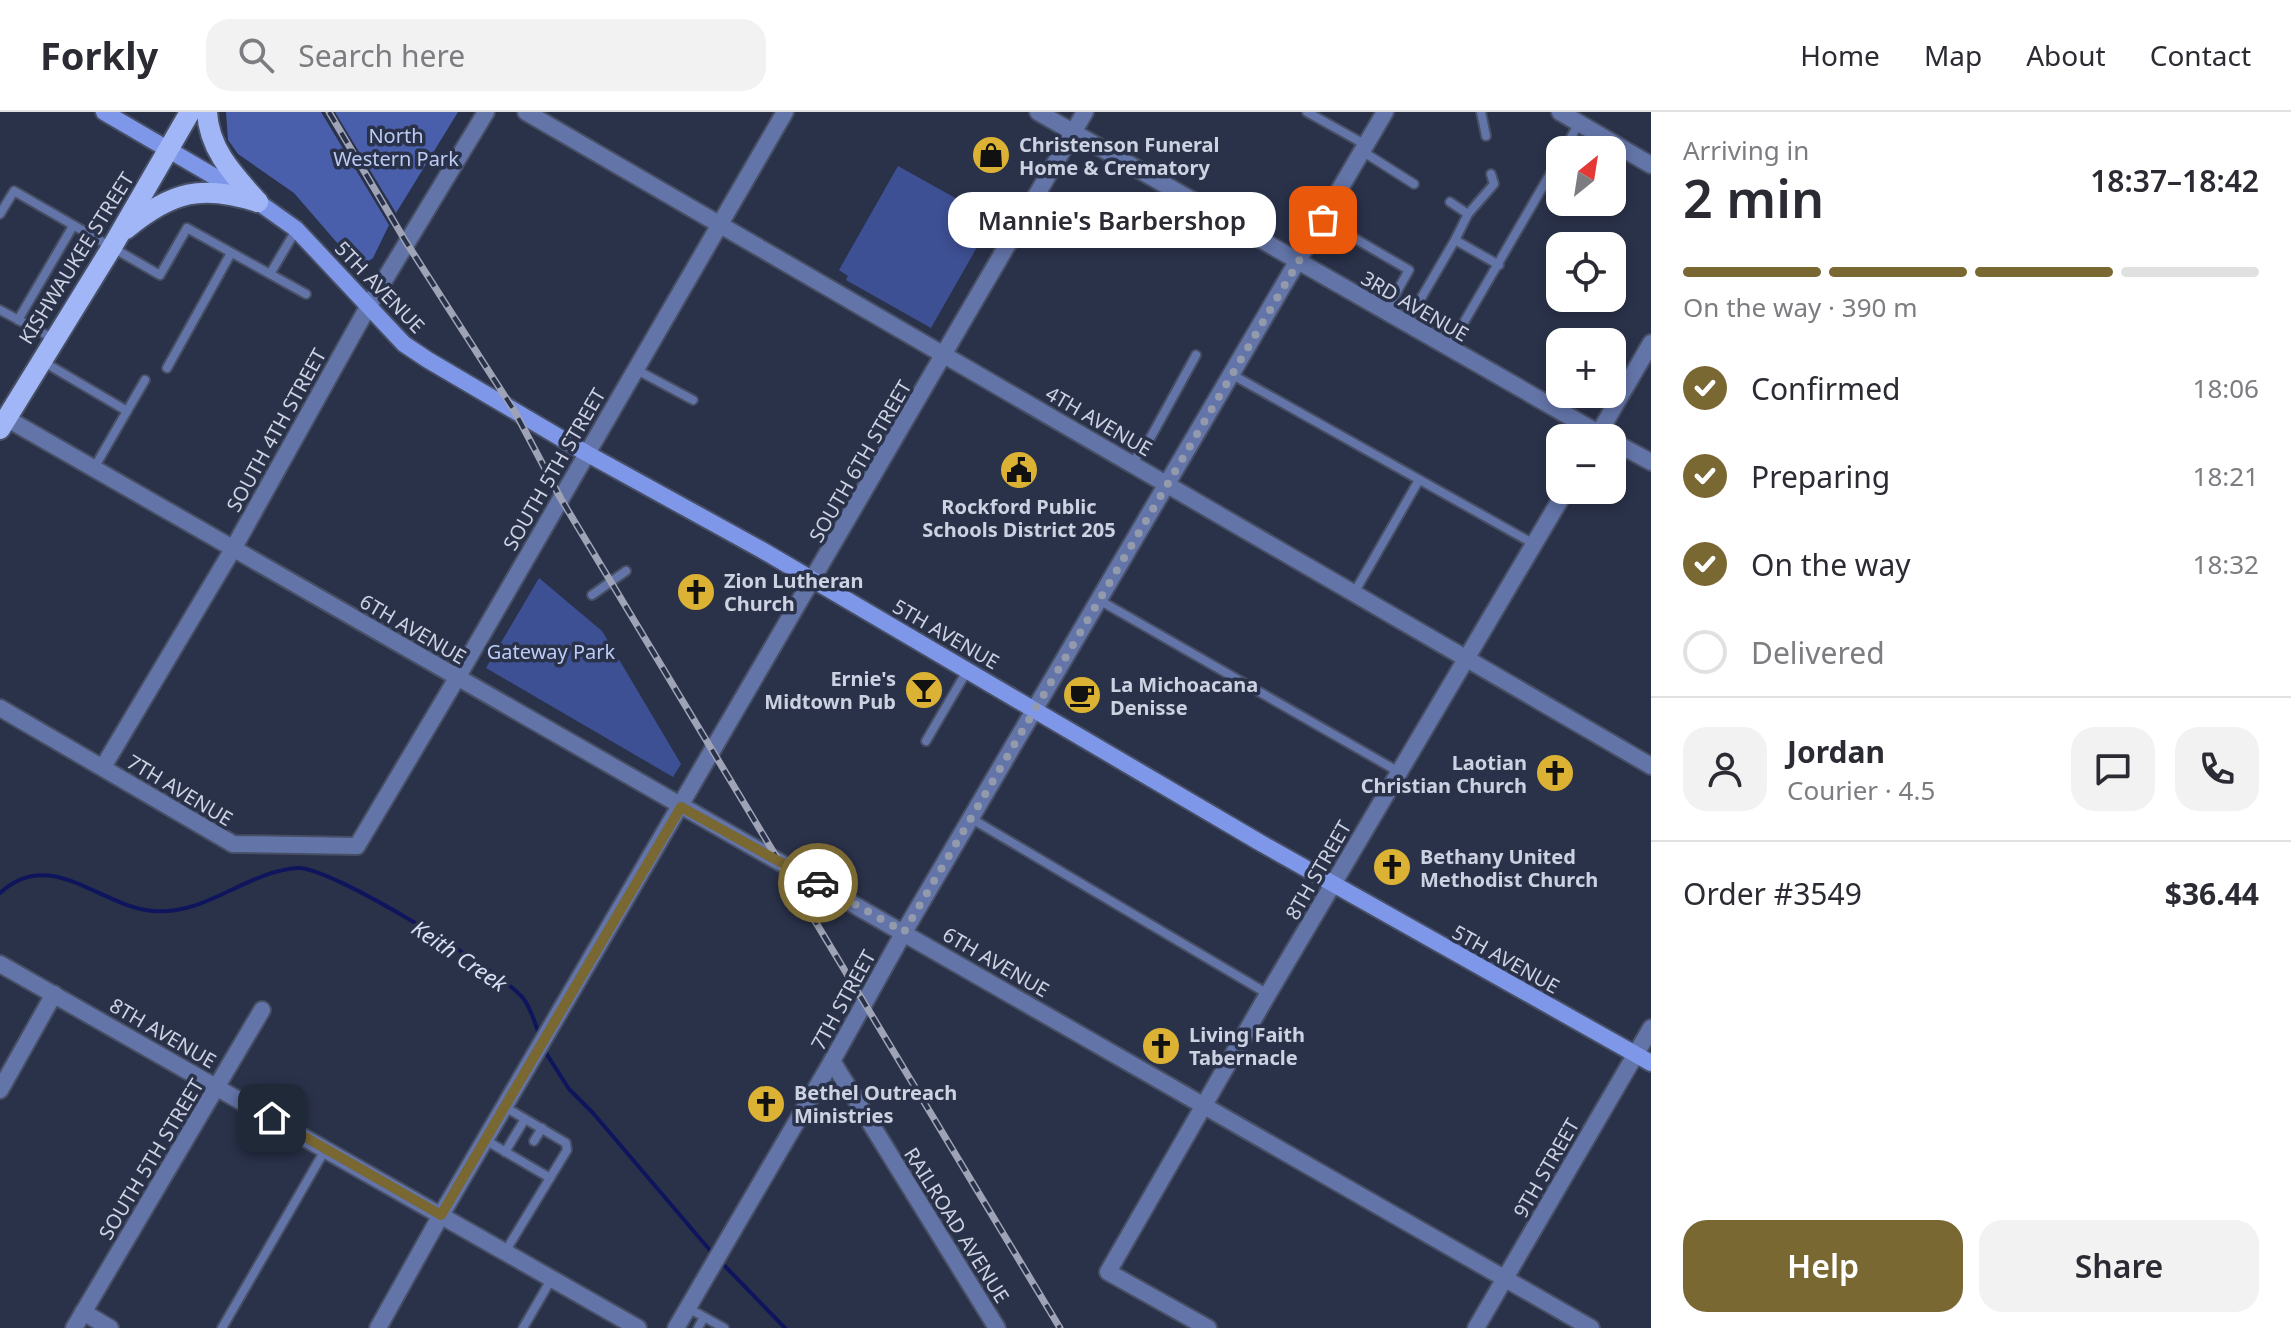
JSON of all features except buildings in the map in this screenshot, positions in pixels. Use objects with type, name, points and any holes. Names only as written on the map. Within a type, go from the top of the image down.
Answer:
[{"type":"main road","name":"5TH AVENUE","points":[[104,112],[258,202],[296,229],[404,344],[428,360],[1333,884],[1651,1063]]},
{"type":"main road","name":"KISHWAUKEE STREET","points":[[3,423],[115,242],[190,112]]},
{"type":"main road","points":[[207,112],[211,138],[218,153],[258,202]]},
{"type":"main road","points":[[115,242],[149,213],[184,195],[226,192],[258,202]]},
{"type":"street","name":"SOUTH 4TH STREET","points":[[103,767],[233,549],[368,307],[486,112]]},
{"type":"street","name":"4TH AVENUE","points":[[526,112],[1651,766]]},
{"type":"street","name":"SOUTH 5TH STREET","points":[[357,846],[785,112]]},
{"type":"street","name":"3RD AVENUE","points":[[1038,112],[1580,424]]},
{"type":"street","name":"SOUTH 6TH STREET","points":[[378,1328],[1085,112]]},
{"type":"street","name":"7TH STREET","points":[[676,1328],[904,932],[1385,112]]},
{"type":"street","points":[[1560,112],[1651,165]]},
{"type":"street","points":[[1611,424],[1651,343]]},
{"type":"street","name":"6TH AVENUE","points":[[3,423],[94,468],[1591,1328]]},
{"type":"street","name":"3RD AVENUE","points":[[1626,449],[1651,462]]},
{"type":"street","name":"8TH STREET","points":[[1208,1328],[1108,1272],[1268,994],[1558,504]]},
{"type":"street","name":"7TH AVENUE","points":[[0,708],[233,844],[357,846]]},
{"type":"street","name":"8TH AVENUE","points":[[0,964],[638,1328]]},
{"type":"street","points":[[0,1090],[54,994]]},
{"type":"street","name":"SOUTH 5TH STREET","points":[[74,1328],[262,1010]]},
{"type":"street","name":"9TH STREET","points":[[1476,1328],[1651,1028]]},
{"type":"street","name":"RAILROAD AVENUE","points":[[832,1061],[997,1328]]},
{"type":"street","points":[[83,1312],[110,1328]]},
{"type":"lane","points":[[1307,112],[1414,184]]},
{"type":"lane","points":[[1481,112],[1486,136]]},
{"type":"lane","points":[[1572,136],[1579,123]]},
{"type":"lane","points":[[1406,324],[1468,214],[1494,184],[1491,174]]},
{"type":"lane","points":[[1449,348],[1546,182]]},
{"type":"lane","points":[[0,214],[14,191],[73,226],[115,242],[160,275],[187,228],[306,294]]},
{"type":"lane","points":[[1450,202],[1468,214]]},
{"type":"lane","points":[[1323,220],[1409,270],[1386,312]]},
{"type":"lane","points":[[18,320],[73,226]]},
{"type":"lane","points":[[270,274],[296,229]]},
{"type":"lane","points":[[1455,240],[1499,265]]},
{"type":"lane","points":[[167,368],[231,253]]},
{"type":"lane","points":[[0,310],[54,339]]},
{"type":"lane","points":[[1132,463],[1147,444],[1196,355]]},
{"type":"lane","points":[[41,361],[127,411]]},
{"type":"lane","points":[[635,369],[693,400]]},
{"type":"lane","points":[[1231,374],[1534,544]]},
{"type":"lane","points":[[94,468],[145,380]]},
{"type":"lane","points":[[1354,593],[1419,480]]},
{"type":"lane","points":[[592,595],[626,571]]},
{"type":"lane","points":[[1099,600],[1399,772]]},
{"type":"lane","points":[[926,741],[968,670]]},
{"type":"lane","points":[[972,819],[1268,994]]},
{"type":"lane","points":[[505,1107],[566,1143],[567,1150],[505,1252]]},
{"type":"lane","points":[[505,1152],[525,1119]]},
{"type":"lane","points":[[534,1141],[542,1128]]},
{"type":"lane","points":[[487,1141],[505,1152],[524,1158],[550,1178]]},
{"type":"lane","points":[[222,1328],[326,1149]]},
{"type":"lane","points":[[523,1328],[552,1278]]},
{"type":"lane","points":[[688,1308],[724,1328]]},
{"type":"lane","points":[[698,1328],[704,1317]]},
{"type":"green space","points":[[226,112],[321,112],[389,225],[373,258],[364,264],[352,260],[294,193],[238,154],[228,140]]},
{"type":"green space","name":"North Western Park","points":[[335,112],[458,112],[396,213]]},
{"type":"green space","points":[[898,166],[993,219],[931,328],[846,280],[848,276],[839,270]]},
{"type":"green space","name":"Gateway Park","points":[[539,578],[602,631],[681,764],[673,777],[486,668]]},
{"type":"waterway","name":"Keith Creek","points":[[0,893],[19,880],[37,875],[75,882],[133,907],[172,911],[190,907],[279,871],[298,868],[316,872],[377,901],[483,966],[523,998],[540,1037]]},
{"type":"waterway","name":"Keith Creek","points":[[544,1050],[569,1089],[714,1255]]},
{"type":"waterway","name":"Keith Creek","points":[[720,1261],[785,1328]]},
{"type":"railway","points":[[329,112],[406,242],[515,412],[561,499],[1060,1328]]},
{"type":"way so far","points":[[818,883],[904,932],[1323,220]]},
{"type":"place","name":"Christenson Funeral Home & Crematory","points":[[991,155]]},
{"type":"place","name":"Mannie's Barbershop","points":[[1323,220]]},
{"type":"place","name":"Rockford Public Schools District 205","points":[[1019,470]]},
{"type":"place","name":"Zion Lutheran Church","points":[[696,592]]},
{"type":"place","name":"Ernie's Midtown Pub","points":[[924,690]]},
{"type":"place","name":"La Michoacana Denisse","points":[[1082,695]]},
{"type":"place","name":"Laotian Christian Church","points":[[1555,773]]},
{"type":"place","name":"Bethany United Methodist Church","points":[[1392,867]]},
{"type":"place","name":"Living Faith Tabernacle","points":[[1161,1046]]},
{"type":"place","name":"Bethel Outreach Ministries","points":[[766,1104]]},
{"type":"route","points":[[272,1118],[441,1215],[681,807],[818,883]]}]
